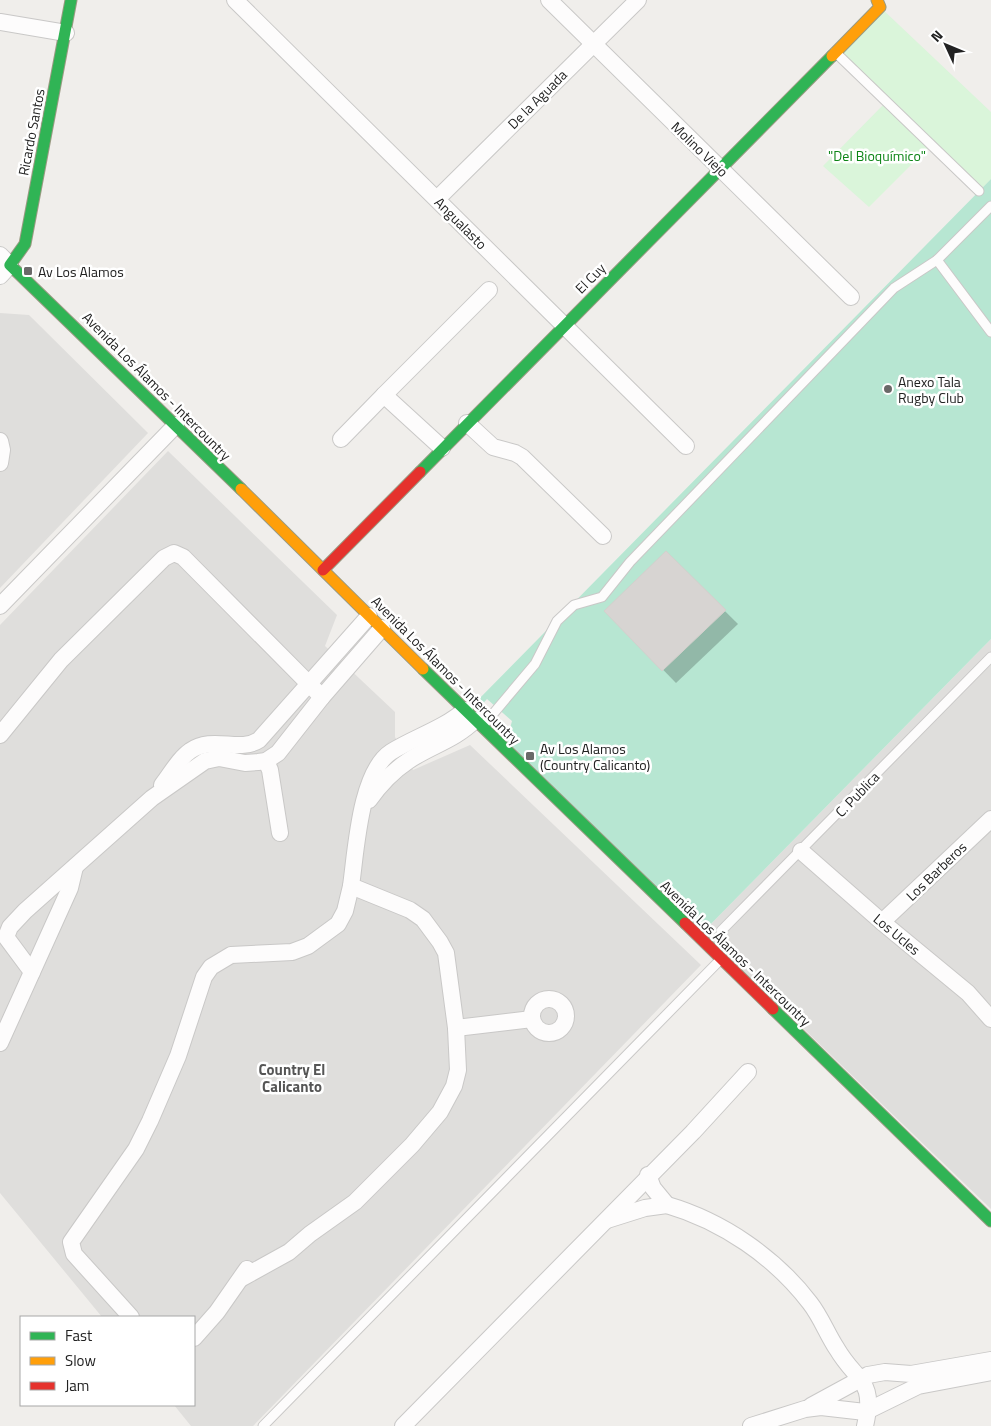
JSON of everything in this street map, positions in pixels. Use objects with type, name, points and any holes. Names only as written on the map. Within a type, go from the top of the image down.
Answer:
[{"type":"main road","name":"Ricardo Santos","points":[[2,262],[25,244],[71,0]]},
{"type":"main road","name":"El Cuy","points":[[323,570],[467,422],[835,52],[878,4]]},
{"type":"main road","name":"Avenida Los Álamos - Intercountry","points":[[2,262],[176,425],[474,719],[991,1221]]},
{"type":"street","name":"Angualasto","points":[[235,0],[686,446]]},
{"type":"street","name":"Molino Viejo","points":[[550,0],[592,44],[851,297]]},
{"type":"street","name":"De la Aguada","points":[[437,199],[638,0]]},
{"type":"street","points":[[0,22],[66,33]]},
{"type":"street","points":[[341,439],[489,290]]},
{"type":"street","points":[[384,395],[442,448]]},
{"type":"street","points":[[467,422],[493,447],[522,457],[603,536]]},
{"type":"street","points":[[0,606],[176,425]]},
{"type":"street","points":[[0,441],[2,450],[0,463]]},
{"type":"street","points":[[0,735],[61,660],[164,558],[174,553],[183,557],[322,697]]},
{"type":"street","points":[[152,798],[190,751],[212,743],[248,744],[259,740],[369,616]]},
{"type":"street","points":[[32,972],[8,941],[7,933],[25,911],[152,798],[212,759],[245,763],[266,761],[278,753],[322,697],[382,628]]},
{"type":"street","points":[[129,1316],[74,1254],[71,1242],[136,1149],[178,1056],[204,977],[211,967],[231,955],[292,952],[308,946],[325,936],[338,924],[345,911],[351,886],[364,806],[372,777],[383,758],[400,747],[448,724],[474,719]]},
{"type":"street","points":[[266,761],[270,770],[280,833]]},
{"type":"street","name":"Los Barberos","points":[[882,922],[991,819]]},
{"type":"street","name":"Los Ucles","points":[[801,851],[882,922],[968,993],[991,1019]]},
{"type":"street","points":[[0,1043],[70,888],[75,867]]},
{"type":"street","points":[[195,1337],[217,1312],[242,1278],[289,1252],[310,1234],[355,1202],[412,1145],[440,1112],[454,1086],[458,1070],[456,1028],[446,953],[423,919],[410,910],[351,886]]},
{"type":"street","points":[[456,1028],[532,1020]]},
{"type":"street","points":[[403,1426],[748,1072]]},
{"type":"street","points":[[648,1175],[653,1188],[667,1205]]},
{"type":"street","points":[[604,1220],[645,1208],[667,1205],[681,1209],[736,1235],[771,1262],[811,1305],[855,1381],[869,1395],[867,1418]]},
{"type":"street","points":[[751,1426],[804,1409],[855,1381],[878,1373],[917,1373],[991,1360]]},
{"type":"street","points":[[804,1409],[832,1407],[853,1418],[867,1418],[918,1386],[991,1372]]},
{"type":"street","points":[[853,1418],[855,1381]]},
{"type":"lane","points":[[835,52],[979,191]]},
{"type":"lane","points":[[474,719],[535,664],[551,630],[565,612],[574,605],[602,597],[630,562],[894,288],[937,260],[991,206]]},
{"type":"lane","points":[[937,260],[991,332]]},
{"type":"lane","name":"C. Publica","points":[[721,931],[991,657]]},
{"type":"lane","points":[[263,1426],[721,959]]},
{"type":"shaded area","points":[[0,313],[29,315],[148,433],[0,588]]},
{"type":"shaded area","points":[[168,451],[337,615],[325,646],[395,712],[395,737],[413,770],[470,745],[701,965],[253,1426],[191,1426],[175,1406],[195,1406],[195,1316],[101,1316],[0,1193],[0,625]]},
{"type":"shaded area","points":[[991,639],[991,1209],[703,932]]},
{"type":"green space","name":"\"Del Bioquímico\"","points":[[880,7],[991,112],[991,179],[979,191],[931,145],[869,207],[823,166],[886,102],[835,52]]},
{"type":"green space","name":"Anexo Tala Rugby Club","points":[[991,179],[991,639],[703,932],[506,743],[512,721],[487,699],[476,711],[472,706]]},
{"type":"building","points":[[666,551],[726,610],[662,671],[604,611]]},
{"type":"traffic: fast","points":[[71,0],[25,244],[10,265],[241,489]]},
{"type":"traffic: fast","points":[[420,472],[832,56]]},
{"type":"traffic: fast","points":[[423,669],[685,923]]},
{"type":"traffic: fast","points":[[773,1009],[991,1221]]},
{"type":"traffic: slow","points":[[832,56],[880,7],[877,0]]},
{"type":"traffic: slow","points":[[241,489],[423,669]]},
{"type":"traffic: jam","points":[[323,570],[420,472]]},
{"type":"traffic: jam","points":[[685,923],[773,1009]]},
{"type":"place","name":"Av Los Alamos","points":[[28,271]]},
{"type":"place","name":"Anexo Tala Rugby Club","points":[[888,389]]},
{"type":"place","name":"Av Los Alamos (Country Calicanto)","points":[[530,756]]},
{"type":"district","name":"Country El Calicanto","points":[[292,1078]]}]
